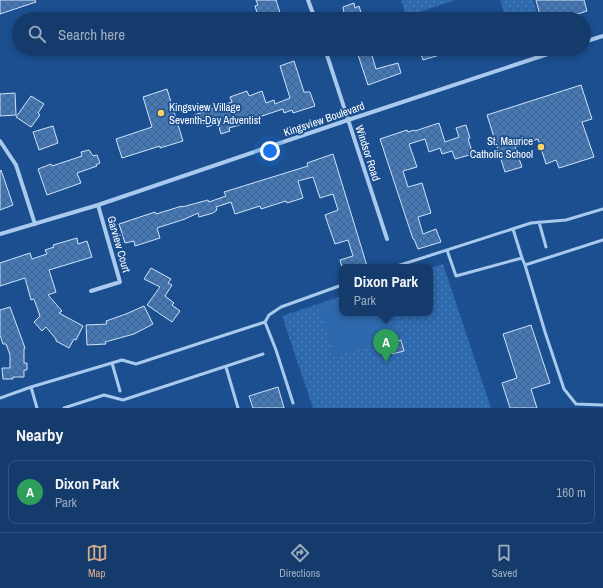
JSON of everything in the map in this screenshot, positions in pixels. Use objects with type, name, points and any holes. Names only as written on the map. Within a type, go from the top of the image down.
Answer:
[{"type":"street","points":[[308,0],[312,12]]},
{"type":"street","points":[[591,40],[603,36]]},
{"type":"street","name":"Windsor Road","points":[[327,56],[387,239]]},
{"type":"street","name":"Kingsview Boulevard","points":[[0,234],[98,205],[542,56]]},
{"type":"street","points":[[0,141],[16,165],[35,224]]},
{"type":"street","name":"Garview Court","points":[[91,291],[120,282],[98,205]]},
{"type":"lane","points":[[403,264],[531,223],[566,220],[603,209]]},
{"type":"lane","points":[[539,222],[546,248]]},
{"type":"lane","points":[[513,229],[564,389],[576,404],[603,405]]},
{"type":"lane","points":[[525,265],[603,240]]},
{"type":"lane","points":[[447,250],[456,276],[522,258]]},
{"type":"lane","points":[[0,398],[31,387],[122,360],[136,364],[265,322],[269,315],[281,307],[339,286]]},
{"type":"lane","points":[[265,322],[276,350],[293,403]]},
{"type":"lane","points":[[64,408],[104,395],[124,400],[263,354]]},
{"type":"lane","points":[[112,363],[120,391]]},
{"type":"lane","points":[[226,367],[238,408]]},
{"type":"lane","points":[[31,387],[37,408]]},
{"type":"shaded area","points":[[401,0],[456,0],[418,12],[405,12]]},
{"type":"shaded area","points":[[500,0],[533,0],[537,12],[504,12]]},
{"type":"shaded area","points":[[443,264],[491,408],[313,408],[282,316],[339,297],[339,316],[433,316],[433,267]]},
{"type":"shaded area","points":[[339,301],[339,316],[393,316],[400,336],[335,356],[319,307]]},
{"type":"building","points":[[0,0],[35,0],[36,2],[0,14]]},
{"type":"building","points":[[256,0],[276,0],[280,12],[257,12],[255,6],[258,5]]},
{"type":"building","points":[[536,0],[584,0],[587,11],[584,12],[539,12]]},
{"type":"building","points":[[354,3],[355,8],[359,6],[361,12],[344,12],[343,7]]},
{"type":"building","points":[[358,56],[372,56],[376,69],[398,63],[401,73],[368,85]]},
{"type":"building","points":[[422,56],[436,56],[423,60]]},
{"type":"building","points":[[294,61],[304,92],[310,92],[315,106],[293,113],[292,110],[284,113],[283,109],[256,118],[257,120],[229,128],[230,131],[221,134],[218,123],[207,127],[206,123],[198,125],[194,115],[232,102],[230,97],[247,91],[249,96],[262,91],[266,103],[274,100],[275,104],[290,98],[280,66]]},
{"type":"building","points":[[581,85],[592,119],[582,122],[594,157],[559,168],[556,160],[546,164],[538,139],[515,147],[522,167],[505,172],[487,115]]},
{"type":"building","name":"Kingsview Village Seventh-Day Adventist","points":[[167,89],[183,141],[160,148],[160,146],[122,158],[116,139],[152,127],[143,97]]},
{"type":"building","points":[[15,93],[16,115],[0,116],[0,94]]},
{"type":"building","points":[[31,96],[44,104],[38,113],[40,115],[31,127],[16,117]]},
{"type":"building","points":[[439,123],[445,142],[459,137],[456,128],[466,125],[470,138],[468,139],[473,154],[455,159],[452,151],[442,154],[440,148],[429,152],[425,139],[409,144],[417,167],[403,171],[408,187],[422,183],[431,213],[418,217],[423,234],[436,229],[441,242],[418,249],[413,239],[380,139],[407,130],[408,132],[415,131]]},
{"type":"building","points":[[53,126],[58,143],[39,150],[33,132]]},
{"type":"building","points":[[89,150],[93,156],[97,155],[100,163],[96,165],[97,166],[77,173],[81,183],[47,195],[38,169],[82,156],[81,152]]},
{"type":"building","points":[[333,154],[366,264],[341,264],[340,260],[353,256],[348,240],[335,244],[325,215],[338,210],[333,194],[320,198],[313,177],[298,181],[303,198],[287,203],[286,201],[261,209],[260,206],[235,214],[231,202],[216,207],[217,210],[213,213],[199,217],[198,213],[157,228],[160,238],[135,246],[134,241],[125,243],[119,224],[155,212],[156,214],[208,200],[209,202],[226,196],[224,192],[308,166],[307,163]]},
{"type":"building","points":[[1,170],[13,205],[0,210],[0,171]]},
{"type":"building","points":[[77,238],[78,244],[87,241],[92,257],[49,270],[56,292],[48,295],[62,311],[59,313],[83,326],[76,340],[74,339],[69,348],[56,341],[46,327],[42,331],[34,322],[40,316],[34,299],[31,300],[25,278],[0,286],[0,263],[30,253],[32,259],[47,254],[45,250],[54,247],[53,245]]},
{"type":"building","points":[[151,268],[171,279],[168,283],[172,285],[165,296],[174,303],[172,305],[180,311],[172,322],[147,305],[160,287],[144,279]]},
{"type":"building","points":[[144,306],[153,324],[134,334],[105,342],[106,344],[87,345],[86,325],[107,324],[106,321]]},
{"type":"building","points":[[10,307],[25,348],[24,363],[27,363],[27,370],[24,370],[24,377],[3,379],[2,368],[10,368],[10,355],[6,344],[3,344],[0,335],[0,310]]},
{"type":"building","points":[[531,325],[550,383],[531,389],[537,408],[510,408],[502,383],[517,378],[503,334]]},
{"type":"building","points":[[401,340],[404,351],[392,354],[389,344]]},
{"type":"building","points":[[278,387],[284,408],[253,408],[249,396]]},
{"type":"place","name":"Kingsview Village Seventh-Day Adventist","points":[[161,113]]},
{"type":"place","name":"St. Maurice Catholic School","points":[[541,147]]},
{"type":"place","name":"Dixon Park","points":[[386,362]]}]
